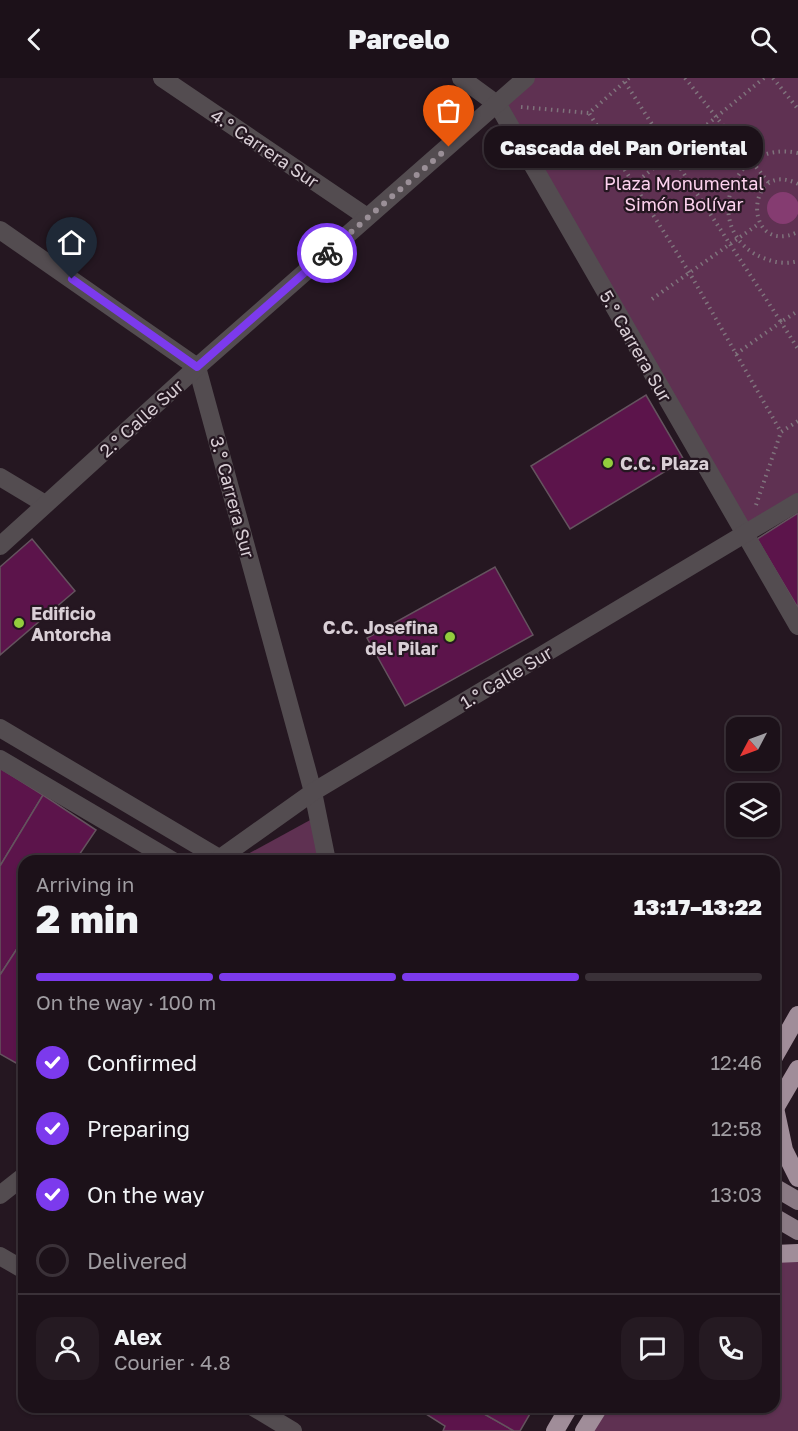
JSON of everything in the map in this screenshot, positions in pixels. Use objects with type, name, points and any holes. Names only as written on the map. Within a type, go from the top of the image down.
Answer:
[{"type":"highway","points":[[780,1046],[798,1015]]},
{"type":"highway","points":[[780,1099],[798,1069]]},
{"type":"highway","points":[[780,1134],[784,1150],[798,1178]]},
{"type":"highway","points":[[780,1254],[798,1253]]},
{"type":"highway","points":[[555,1431],[566,1413]]},
{"type":"highway","points":[[584,1431],[595,1413]]},
{"type":"main road","points":[[780,1191],[798,1201]]},
{"type":"main road","points":[[780,1220],[798,1231]]},
{"type":"street","name":"4.° Carrera Sur","points":[[162,78],[367,217]]},
{"type":"street","name":"5.° Carrera Sur","points":[[460,78],[498,105],[798,626]]},
{"type":"street","name":"2.° Calle Sur","points":[[0,546],[197,367],[498,105],[526,78]]},
{"type":"street","points":[[0,230],[197,367]]},
{"type":"street","name":"3.° Carrera Sur","points":[[197,367],[313,792],[326,855]]},
{"type":"street","points":[[0,477],[45,504]]},
{"type":"street","name":"1.° Calle Sur","points":[[227,855],[313,792],[798,502]]},
{"type":"street","points":[[0,728],[212,855]]},
{"type":"street","points":[[0,759],[120,838],[159,855]]},
{"type":"street","points":[[0,1195],[18,1181]]},
{"type":"street","points":[[0,1256],[18,1266]]},
{"type":"street","points":[[263,1413],[293,1431]]},
{"type":"path","points":[[498,105],[589,113],[629,78]]},
{"type":"path","points":[[685,78],[769,183]]},
{"type":"path","points":[[634,184],[764,78]]},
{"type":"path","points":[[773,78],[798,109]]},
{"type":"path","points":[[625,82],[798,349]]},
{"type":"path","points":[[589,113],[689,272],[781,432]]},
{"type":"path","points":[[798,153],[787,151],[768,153],[751,161],[738,174],[730,191],[728,210],[732,228],[738,238],[757,256],[775,262],[798,261]]},
{"type":"path","points":[[798,184],[788,180],[769,183],[757,198],[755,206],[760,223],[774,234],[791,235],[798,232]]},
{"type":"path","points":[[652,299],[760,223]]},
{"type":"path","points":[[736,354],[798,311]]},
{"type":"path","points":[[746,535],[781,432],[798,421]]},
{"type":"green space","name":"Plaza Monumental Simón Bolívar","points":[[533,78],[798,78],[798,497],[745,531],[502,107]]},
{"type":"green space","points":[[312,819],[321,855],[246,855]]},
{"type":"green space","points":[[798,1253],[798,1431],[584,1431],[595,1413],[780,1413],[780,1254]]},
{"type":"shaded area","points":[[783,192],[794,197],[799,208],[794,219],[783,224],[772,219],[767,208],[772,197]]},
{"type":"building","name":"C.C. Plaza","points":[[646,395],[684,460],[570,529],[531,466]]},
{"type":"building","points":[[798,513],[798,608],[757,539]]},
{"type":"building","name":"Edificio Antorcha","points":[[32,539],[75,591],[0,655],[0,567]]},
{"type":"building","name":"C.C. Josefina del Pilar","points":[[495,567],[533,635],[405,706],[367,638]]},
{"type":"building","points":[[0,768],[43,795],[0,866]]},
{"type":"building","points":[[43,795],[96,830],[79,855],[18,855],[18,947],[0,975],[0,866]]},
{"type":"building","points":[[18,947],[18,1060],[16,1063],[0,1054],[0,975]]},
{"type":"building","points":[[424,1413],[482,1413],[514,1431],[443,1431],[445,1426]]},
{"type":"building","points":[[482,1413],[530,1413],[520,1431],[514,1431]]},
{"type":"way so far","points":[[327,253],[449,147]]},
{"type":"place","name":"Cascada del Pan Oriental","points":[[449,147]]},
{"type":"place","name":"C.C. Plaza","points":[[608,463]]},
{"type":"place","name":"Edificio Antorcha","points":[[19,623]]},
{"type":"place","name":"C.C. Josefina del Pilar","points":[[450,637]]},
{"type":"route","points":[[72,279],[197,367],[327,253]]}]
